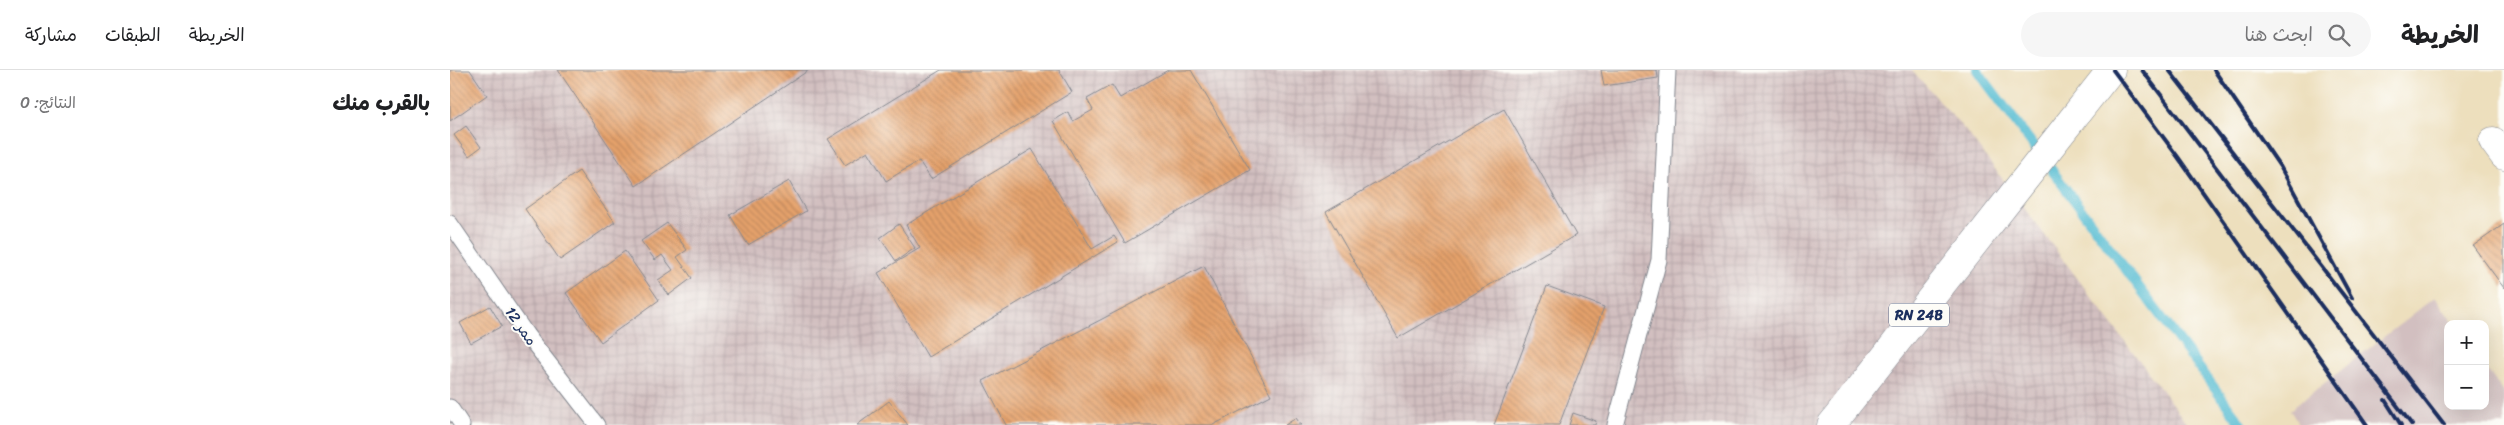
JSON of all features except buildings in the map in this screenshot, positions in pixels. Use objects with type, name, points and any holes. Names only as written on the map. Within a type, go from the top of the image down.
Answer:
[{"type":"main road","name":"RN 24B","points":[[1831,425],[2006,206],[2111,70]]},
{"type":"lane","points":[[1615,425],[1659,260],[1668,70]]},
{"type":"lane","name":"ممر 12","points":[[450,223],[527,335],[596,425]]},
{"type":"lane","points":[[450,407],[462,425]]},
{"type":"shaded area","points":[[450,70],[1912,70],[1970,136],[2188,425],[450,425]]},
{"type":"shaded area","points":[[2435,297],[2451,320],[2444,320],[2444,410],[2489,410],[2489,372],[2504,393],[2504,425],[2299,425],[2290,410]]},
{"type":"waterway","points":[[1977,70],[2242,425]]},
{"type":"railway","points":[[2113,70],[2178,157],[2367,425]]},
{"type":"railway","points":[[2142,70],[2412,425]]},
{"type":"railway","points":[[2169,70],[2444,425]]},
{"type":"railway","points":[[2214,70],[2281,168],[2352,298]]},
{"type":"railway","points":[[2385,400],[2401,425]]}]
